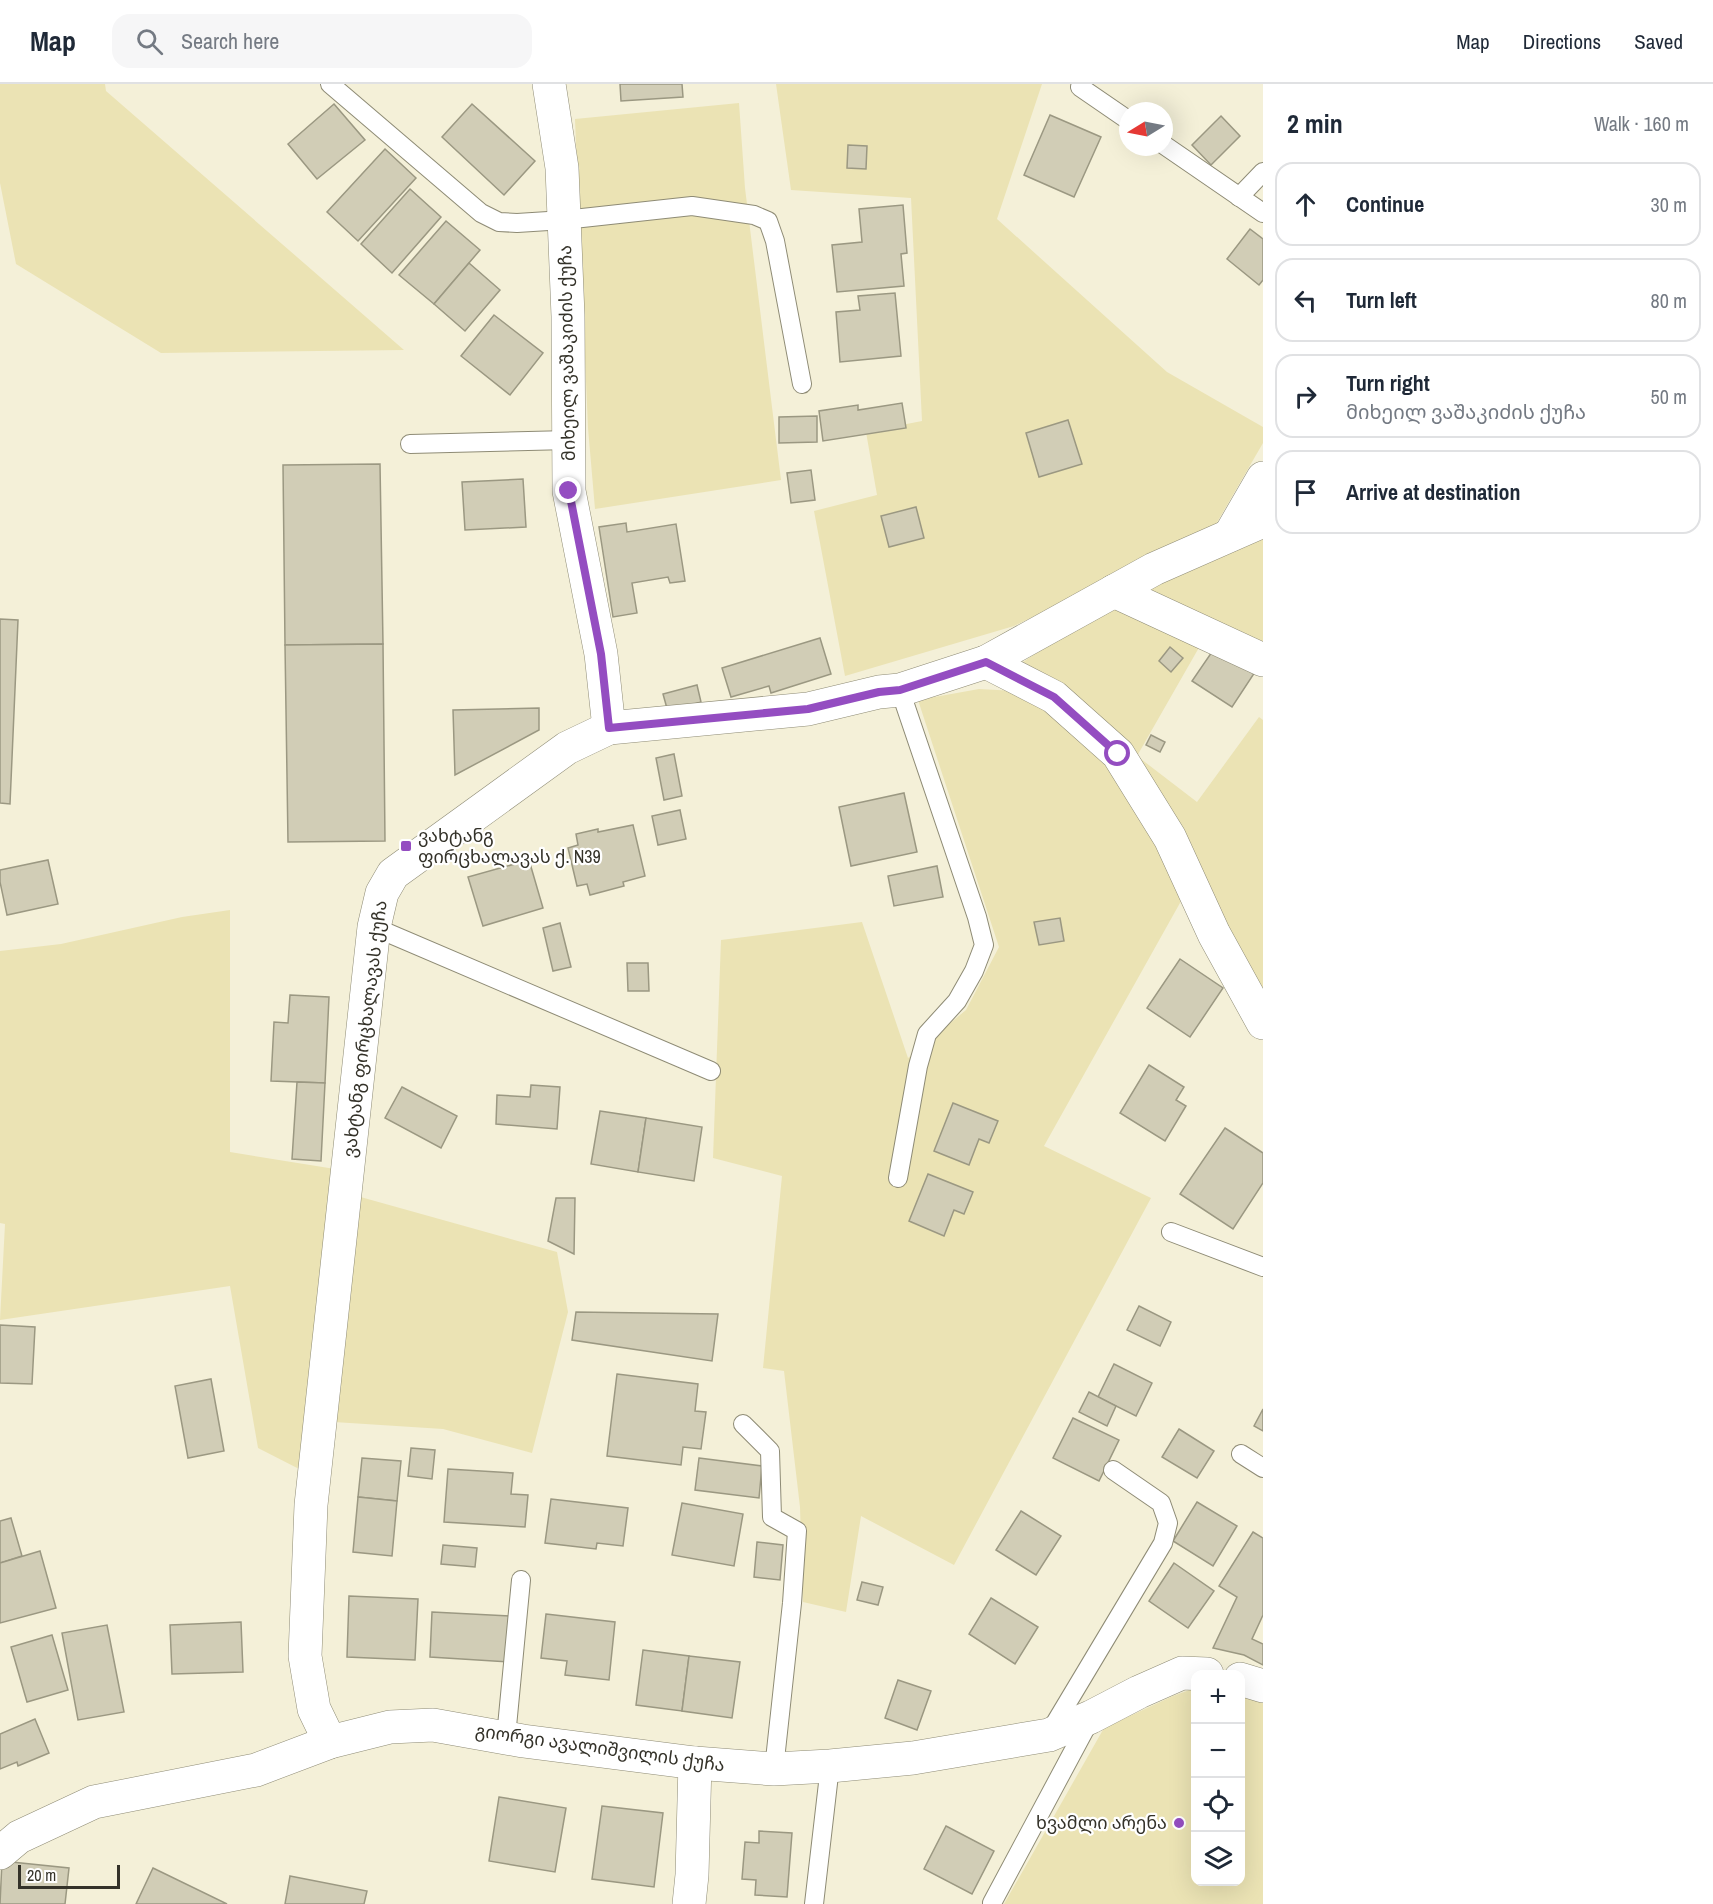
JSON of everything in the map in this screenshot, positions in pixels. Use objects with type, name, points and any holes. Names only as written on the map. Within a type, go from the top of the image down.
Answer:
[{"type":"street","name":"მიხეილ ვაშაკიძის ქუჩა","points":[[549,84],[562,168],[569,491],[601,654],[609,728]]},
{"type":"street","points":[[1230,535],[1263,478]]},
{"type":"street","name":"ვახტანგ ფირცხალავას ქუჩა","points":[[330,1742],[314,1709],[305,1656],[311,1505],[374,927],[382,893],[393,874],[567,748],[609,728],[808,709],[879,692],[900,690],[986,662],[1154,569],[1263,521]]},
{"type":"street","points":[[1114,591],[1263,660]]},
{"type":"street","points":[[986,662],[1054,697],[1118,754],[1170,838],[1214,934],[1263,1023]]},
{"type":"street","name":"გიორგი ავალიშვილის ქუჩა","points":[[0,1853],[20,1837],[94,1802],[256,1770],[330,1742],[390,1727],[434,1725],[695,1763],[774,1769],[830,1766],[913,1758],[1048,1735],[1182,1673],[1191,1673]]},
{"type":"street","points":[[1245,1681],[1263,1686]]},
{"type":"street","points":[[689,1904],[695,1763]]},
{"type":"lane","points":[[330,84],[481,213],[499,222],[564,220],[692,207],[754,215],[768,221],[775,241],[802,384]]},
{"type":"lane","points":[[1080,87],[1119,114]]},
{"type":"lane","points":[[1173,151],[1263,213]]},
{"type":"lane","points":[[1239,197],[1263,172]]},
{"type":"lane","points":[[410,444],[569,440]]},
{"type":"lane","points":[[898,1178],[918,1066],[927,1035],[957,1001],[974,971],[984,945],[977,917],[900,690]]},
{"type":"lane","points":[[374,927],[711,1071]]},
{"type":"lane","points":[[1171,1232],[1263,1267]]},
{"type":"lane","points":[[743,1424],[770,1451],[772,1517],[797,1531],[792,1603],[774,1769]]},
{"type":"lane","points":[[1241,1454],[1263,1468]]},
{"type":"lane","points":[[1048,1735],[1163,1543],[1168,1523],[1161,1503],[1113,1470]]},
{"type":"lane","points":[[506,1737],[521,1580]]},
{"type":"lane","points":[[992,1904],[1091,1717]]},
{"type":"lane","points":[[814,1904],[830,1766]]},
{"type":"shaded area","points":[[0,84],[105,84],[106,91],[404,350],[161,353],[16,264],[0,183]]},
{"type":"shaded area","points":[[776,84],[1042,84],[997,219],[1167,372],[1263,427],[1263,443],[1212,531],[1014,626],[845,676],[814,511],[877,495],[866,432],[922,421],[911,198],[791,190]]},
{"type":"shaded area","points":[[739,103],[745,188],[781,480],[595,509],[588,428],[575,119]]},
{"type":"shaded area","points":[[1263,535],[1263,648],[1139,589]]},
{"type":"shaded area","points":[[1112,603],[1205,637],[1137,756],[1197,802],[1259,717],[1263,720],[1263,1000],[1125,750],[1067,686],[1023,662]]},
{"type":"shaded area","points":[[979,689],[1016,691],[1064,715],[1109,758],[1185,894],[1044,1146],[1151,1198],[954,1565],[861,1516],[846,1612],[803,1602],[800,1507],[784,1371],[763,1368],[782,1176],[713,1158],[721,940],[862,922],[908,1058],[966,1010],[999,947],[918,700]]},
{"type":"shaded area","points":[[230,910],[230,1152],[335,1169],[305,1472],[258,1448],[230,1286],[0,1320],[5,1224],[0,1223],[0,951],[61,944],[182,917]]},
{"type":"shaded area","points":[[357,1196],[557,1252],[568,1312],[532,1453],[443,1429],[334,1422]]},
{"type":"shaded area","points":[[1191,1689],[1191,1886],[1245,1886],[1245,1691],[1263,1701],[1263,1904],[1004,1904],[1104,1728]]},
{"type":"building","points":[[620,84],[682,84],[683,97],[621,101]]},
{"type":"building","points":[[334,104],[365,140],[317,179],[288,144]]},
{"type":"building","points":[[472,104],[535,161],[504,195],[442,137]]},
{"type":"building","points":[[1050,115],[1101,137],[1074,197],[1024,175]]},
{"type":"building","points":[[1221,116],[1240,136],[1211,165],[1192,145]]},
{"type":"building","points":[[848,145],[867,146],[866,169],[847,168]]},
{"type":"building","points":[[385,149],[416,178],[358,241],[327,212]]},
{"type":"building","points":[[410,189],[441,217],[392,273],[361,244]]},
{"type":"building","points":[[903,205],[907,253],[901,254],[904,286],[837,292],[832,245],[862,242],[859,209]]},
{"type":"building","points":[[446,221],[480,250],[434,304],[399,275]]},
{"type":"building","points":[[1250,229],[1263,239],[1263,280],[1259,285],[1227,259]]},
{"type":"building","points":[[469,263],[500,290],[465,331],[434,304]]},
{"type":"building","points":[[895,293],[901,356],[840,362],[836,312],[860,310],[858,296]]},
{"type":"building","points":[[494,315],[543,353],[510,395],[461,356]]},
{"type":"building","points":[[902,403],[906,428],[823,441],[819,411],[858,405],[858,410]]},
{"type":"building","points":[[817,416],[817,442],[779,443],[779,417]]},
{"type":"building","points":[[1068,420],[1082,464],[1039,477],[1026,433]]},
{"type":"building","points":[[380,464],[383,644],[285,645],[283,465]]},
{"type":"building","points":[[811,470],[815,500],[791,503],[787,473]]},
{"type":"building","points":[[523,479],[526,527],[465,530],[462,482]]},
{"type":"building","points":[[916,507],[924,538],[889,547],[881,516]]},
{"type":"building","points":[[626,523],[627,532],[676,524],[685,581],[670,583],[668,577],[632,583],[637,613],[613,617],[599,527]]},
{"type":"building","points":[[0,619],[18,620],[10,804],[0,803]]},
{"type":"building","points":[[820,638],[831,674],[771,693],[769,686],[731,697],[722,668]]},
{"type":"building","points":[[383,644],[385,841],[288,842],[285,645]]},
{"type":"building","points":[[1216,646],[1255,672],[1232,707],[1192,681]]},
{"type":"building","points":[[1170,647],[1183,658],[1171,672],[1159,661]]},
{"type":"building","points":[[697,685],[701,702],[668,712],[663,694]]},
{"type":"building","points":[[539,708],[539,730],[455,775],[453,710]]},
{"type":"building","points":[[1151,735],[1165,742],[1160,752],[1146,745]]},
{"type":"building","points":[[674,754],[682,796],[664,800],[656,758]]},
{"type":"building","points":[[904,793],[917,852],[851,866],[839,807]]},
{"type":"building","points":[[680,810],[686,839],[658,845],[652,816]]},
{"type":"building","points":[[633,825],[645,876],[623,882],[624,886],[590,895],[587,884],[577,886],[568,848],[578,845],[576,834]]},
{"type":"building","points":[[48,860],[58,904],[7,915],[0,882],[0,870]]},
{"type":"building","points":[[529,860],[543,908],[483,926],[468,877]]},
{"type":"building","points":[[937,866],[943,897],[894,906],[888,876]]},
{"type":"building","points":[[1060,918],[1064,941],[1039,945],[1034,922]]},
{"type":"building","points":[[560,923],[571,967],[553,971],[543,928]]},
{"type":"building","points":[[1180,959],[1223,988],[1190,1037],[1147,1008]]},
{"type":"building","points":[[627,963],[648,963],[649,991],[628,991]]},
{"type":"building","points":[[290,995],[329,997],[325,1083],[271,1081],[274,1022],[288,1023]]},
{"type":"building","points":[[1149,1065],[1184,1087],[1176,1100],[1186,1106],[1165,1141],[1120,1113]]},
{"type":"building","points":[[297,1082],[325,1083],[321,1161],[292,1159]]},
{"type":"building","points":[[531,1085],[560,1087],[557,1129],[496,1124],[497,1095],[530,1097]]},
{"type":"building","points":[[402,1087],[457,1116],[441,1148],[385,1118]]},
{"type":"building","points":[[953,1103],[998,1121],[989,1143],[979,1139],[969,1165],[934,1151]]},
{"type":"building","points":[[600,1111],[646,1118],[638,1172],[591,1164]]},
{"type":"building","points":[[646,1118],[702,1127],[694,1181],[638,1172]]},
{"type":"building","points":[[1225,1128],[1263,1153],[1263,1183],[1233,1229],[1180,1194]]},
{"type":"building","points":[[928,1174],[973,1192],[964,1214],[954,1210],[944,1236],[909,1221]]},
{"type":"building","points":[[556,1198],[575,1198],[574,1254],[548,1241]]},
{"type":"building","points":[[1139,1306],[1171,1322],[1160,1346],[1127,1330]]},
{"type":"building","points":[[576,1312],[718,1314],[712,1361],[572,1340]]},
{"type":"building","points":[[0,1325],[35,1327],[32,1384],[0,1383]]},
{"type":"building","points":[[1114,1364],[1152,1383],[1136,1416],[1098,1397]]},
{"type":"building","points":[[617,1374],[698,1384],[695,1411],[706,1412],[701,1449],[683,1447],[681,1465],[607,1456]]},
{"type":"building","points":[[211,1379],[224,1451],[188,1458],[175,1386]]},
{"type":"building","points":[[1089,1392],[1116,1406],[1107,1426],[1079,1412]]},
{"type":"building","points":[[1263,1409],[1263,1431],[1254,1426]]},
{"type":"building","points":[[1073,1418],[1119,1440],[1099,1481],[1053,1458]]},
{"type":"building","points":[[1179,1429],[1214,1451],[1197,1478],[1162,1457]]},
{"type":"building","points":[[411,1448],[435,1450],[432,1479],[408,1476]]},
{"type":"building","points":[[362,1458],[401,1461],[397,1501],[358,1497]]},
{"type":"building","points":[[699,1458],[762,1466],[759,1498],[695,1490]]},
{"type":"building","points":[[448,1469],[513,1473],[511,1494],[528,1495],[525,1527],[444,1522]]},
{"type":"building","points":[[358,1497],[397,1501],[392,1556],[353,1552]]},
{"type":"building","points":[[551,1499],[628,1508],[623,1546],[597,1543],[596,1549],[545,1543]]},
{"type":"building","points":[[1197,1502],[1237,1526],[1213,1566],[1173,1541]]},
{"type":"building","points":[[682,1503],[743,1514],[734,1566],[672,1555]]},
{"type":"building","points":[[1021,1511],[1061,1536],[1036,1575],[996,1550]]},
{"type":"building","points":[[11,1518],[22,1556],[0,1563],[0,1521]]},
{"type":"building","points":[[1253,1532],[1263,1538],[1263,1615],[1252,1639],[1263,1644],[1263,1665],[1244,1655],[1213,1648],[1237,1597],[1219,1586]]},
{"type":"building","points":[[757,1542],[783,1545],[780,1580],[754,1577]]},
{"type":"building","points":[[443,1545],[477,1548],[475,1567],[441,1564]]},
{"type":"building","points":[[40,1551],[56,1608],[0,1623],[0,1563]]},
{"type":"building","points":[[1174,1563],[1214,1591],[1188,1628],[1149,1601]]},
{"type":"building","points":[[862,1582],[883,1587],[878,1605],[857,1600]]},
{"type":"building","points":[[349,1596],[418,1599],[415,1660],[347,1657]]},
{"type":"building","points":[[991,1598],[1038,1627],[1015,1664],[969,1634]]},
{"type":"building","points":[[432,1612],[512,1616],[509,1662],[430,1657]]},
{"type":"building","points":[[546,1614],[615,1622],[609,1680],[565,1675],[567,1661],[541,1658]]},
{"type":"building","points":[[241,1622],[243,1672],[172,1674],[170,1625]]},
{"type":"building","points":[[107,1625],[124,1712],[78,1720],[62,1633]]},
{"type":"building","points":[[52,1635],[68,1690],[27,1702],[11,1647]]},
{"type":"building","points":[[643,1650],[689,1656],[682,1711],[636,1705]]},
{"type":"building","points":[[689,1656],[740,1662],[732,1718],[682,1711]]},
{"type":"building","points":[[898,1680],[931,1691],[917,1730],[885,1718]]},
{"type":"building","points":[[35,1719],[49,1753],[18,1766],[17,1762],[0,1769],[0,1734]]},
{"type":"building","points":[[499,1797],[566,1808],[555,1872],[489,1861]]},
{"type":"building","points":[[602,1806],[663,1813],[654,1887],[592,1879]]},
{"type":"building","points":[[946,1826],[994,1851],[972,1894],[924,1869]]},
{"type":"building","points":[[759,1831],[792,1833],[787,1897],[755,1895],[756,1880],[742,1879],[745,1842],[759,1843]]},
{"type":"building","points":[[2,1861],[69,1868],[65,1904],[0,1904]]},
{"type":"building","points":[[153,1868],[227,1904],[136,1904]]},
{"type":"building","points":[[290,1876],[367,1891],[364,1904],[285,1904]]},
{"type":"place","name":"ვახტანგ ფირცხალავას ქ. N39","points":[[406,846]]},
{"type":"place","name":"ხვამლი არენა","points":[[1179,1823]]},
{"type":"route","points":[[569,491],[601,654],[609,728],[808,709],[879,692],[900,690],[986,662],[1054,697],[1118,754]]}]
